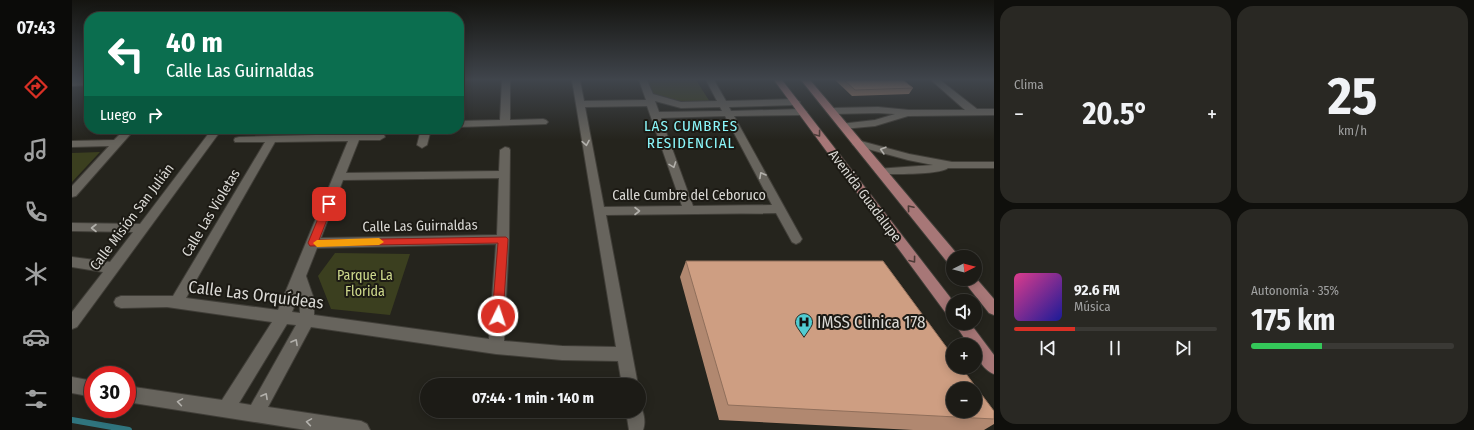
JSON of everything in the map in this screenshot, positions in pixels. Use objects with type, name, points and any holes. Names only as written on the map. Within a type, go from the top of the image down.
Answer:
[{"type":"main road","name":"Avenida Guadalupe","points":[[821,100],[946,251]]},
{"type":"main road","name":"Avenida Guadalupe","points":[[794,102],[946,303]]},
{"type":"main road","points":[[975,286],[994,309]]},
{"type":"main road","points":[[966,330],[994,367]]},
{"type":"street","points":[[505,123],[506,100]]},
{"type":"street","points":[[579,100],[629,378]]},
{"type":"street","points":[[580,104],[649,100]]},
{"type":"street","points":[[650,100],[681,105],[802,112]]},
{"type":"street","points":[[650,100],[689,210]]},
{"type":"street","points":[[721,100],[796,239]]},
{"type":"street","points":[[959,100],[974,112]]},
{"type":"street","points":[[655,115],[685,114],[725,108],[794,102]]},
{"type":"street","points":[[681,105],[685,114]]},
{"type":"street","points":[[830,111],[878,110],[909,113],[994,112]]},
{"type":"street","points":[[843,126],[875,123],[909,113]]},
{"type":"street","points":[[464,124],[543,122]]},
{"type":"street","points":[[72,193],[125,134]]},
{"type":"street","name":"Calle Misión San Julián","points":[[72,323],[213,134]]},
{"type":"street","points":[[422,145],[425,134]]},
{"type":"street","points":[[226,409],[283,317],[300,278],[355,137]]},
{"type":"street","points":[[238,140],[380,137]]},
{"type":"street","name":"Calle Las Violetas","points":[[176,302],[272,139]]},
{"type":"street","points":[[72,144],[117,143]]},
{"type":"street","points":[[857,143],[908,157],[952,165]]},
{"type":"street","points":[[496,347],[503,239],[505,150]]},
{"type":"street","points":[[880,171],[921,170],[952,165],[994,165]]},
{"type":"street","points":[[339,177],[504,174]]},
{"type":"street","name":"Calle Cumbre del Ceboruco","points":[[598,211],[780,209]]},
{"type":"street","points":[[72,228],[143,228]]},
{"type":"street","name":"Calle Las Guirnaldas","points":[[313,243],[503,239]]},
{"type":"street","points":[[72,262],[114,268]]},
{"type":"street","points":[[256,413],[307,320],[307,299],[300,278]]},
{"type":"street","name":"Calle Las Orquídeas","points":[[121,302],[176,302],[496,347],[562,353],[624,354]]},
{"type":"street","points":[[72,385],[84,387]]},
{"type":"street","points":[[136,395],[361,430]]},
{"type":"green space","points":[[669,100],[709,100],[710,102],[681,104]]},
{"type":"green space","points":[[100,152],[72,182],[72,153]]},
{"type":"green space","name":"Parque La Florida","points":[[335,253],[410,254],[390,315],[331,309],[318,276]]},
{"type":"building","name":"IMSS Clinica 178","points":[[686,261],[883,261],[946,346],[946,374],[966,374],[972,382],[946,382],[946,416],[728,405]]},
{"type":"building","name":"IMSS Clinica 178","points":[[982,395],[994,411],[994,419],[975,418],[982,418]]},
{"type":"waterway","points":[[72,420],[129,430]]},
{"type":"slow traffic","points":[[317,243],[379,242]]},
{"type":"place","name":"IMSS Clinica 178","points":[[804,337]]},
{"type":"district","name":"LAS CUMBRES RESIDENCIAL","points":[[691,134]]},
{"type":"route","points":[[329,204],[313,243],[503,239],[498,316]]}]
